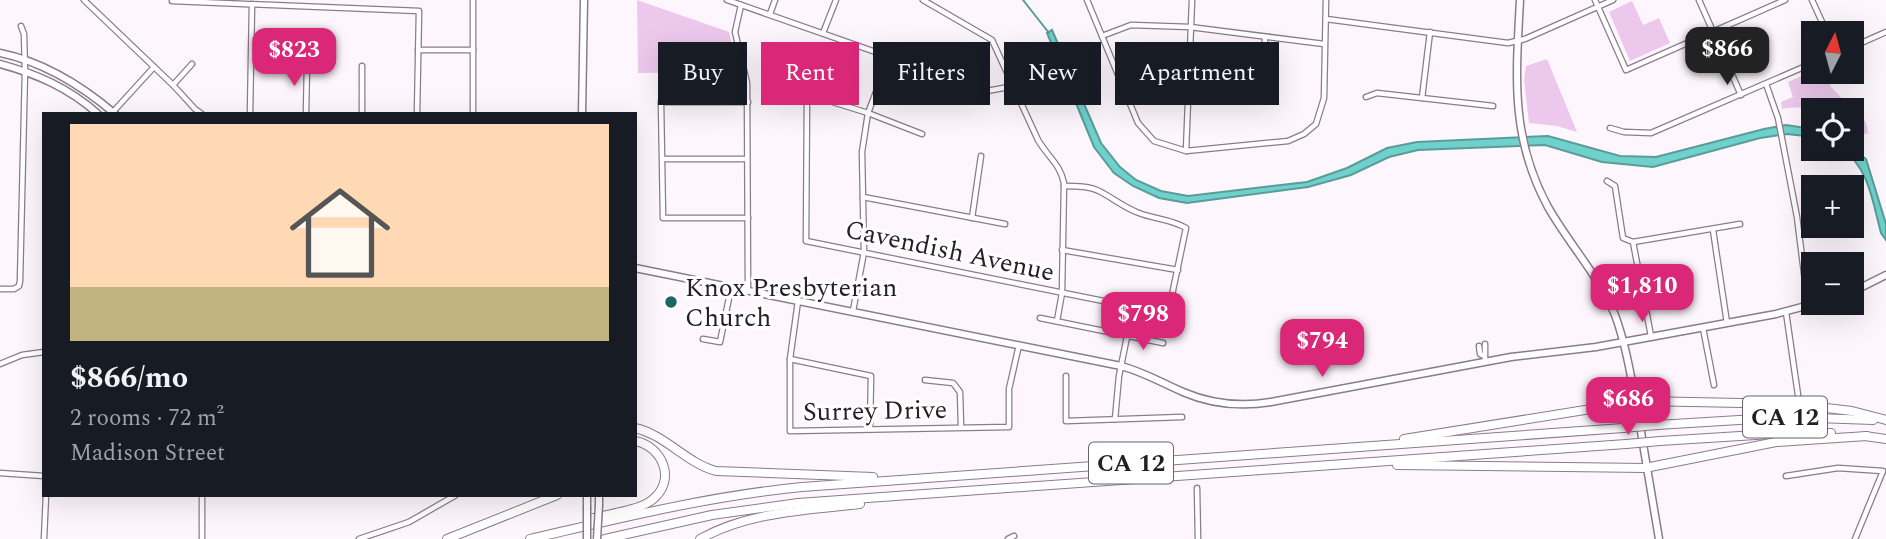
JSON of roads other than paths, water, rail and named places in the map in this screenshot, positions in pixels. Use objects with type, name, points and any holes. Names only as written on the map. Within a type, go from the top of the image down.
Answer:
[{"type":"highway","points":[[1361,446],[1635,401],[1793,404],[1852,411],[1886,421]]},
{"type":"highway","name":"CA 12","points":[[530,539],[654,509],[717,497],[802,486],[1787,417],[1886,421]]},
{"type":"highway","points":[[637,429],[658,436],[696,463],[716,471],[900,480]]},
{"type":"highway","name":"CA 12","points":[[605,539],[748,509],[916,495],[1787,433],[1886,439]]},
{"type":"highway","points":[[1360,463],[1647,468],[1776,442],[1867,436]]},
{"type":"highway","points":[[548,535],[585,520],[644,504],[655,497],[664,480],[664,466],[653,448],[637,442]]},
{"type":"highway","points":[[700,539],[731,524],[755,518],[916,495]]},
{"type":"highway","points":[[447,539],[552,497]]},
{"type":"main road","points":[[582,112],[584,0]]},
{"type":"main road","points":[[1520,0],[1516,87],[1519,120],[1529,162],[1549,208],[1615,316],[1635,401],[1660,539]]},
{"type":"main road","points":[[0,52],[24,59],[76,83],[112,112]]},
{"type":"main road","points":[[0,64],[25,71],[71,92],[96,112]]},
{"type":"main road","points":[[637,268],[1121,366],[1146,373],[1190,395],[1242,405],[1271,402],[1485,359],[1623,342],[1801,308]]},
{"type":"main road","points":[[1864,286],[1886,275]]},
{"type":"main road","points":[[587,497],[587,539]]},
{"type":"main road","points":[[597,539],[599,497]]},
{"type":"street","points":[[83,0],[199,112]]},
{"type":"street","points":[[354,0],[354,9]]},
{"type":"street","points":[[473,0],[473,112]]},
{"type":"street","points":[[727,0],[873,52]]},
{"type":"street","points":[[770,14],[775,0]]},
{"type":"street","points":[[823,33],[835,0]]},
{"type":"street","points":[[923,0],[992,40],[1004,65]]},
{"type":"street","points":[[1087,0],[1138,123],[1154,141],[1186,150],[1288,141],[1304,134],[1316,124],[1324,98],[1326,0]]},
{"type":"street","points":[[1189,42],[1192,0]]},
{"type":"street","points":[[1595,0],[1626,70],[1785,0]]},
{"type":"street","points":[[1326,19],[1508,43],[1613,0]]},
{"type":"street","points":[[1699,0],[1741,95]]},
{"type":"street","points":[[1812,0],[1822,21]]},
{"type":"street","points":[[172,1],[419,11],[417,112]]},
{"type":"street","points":[[250,112],[252,4]]},
{"type":"street","points":[[741,5],[735,32],[745,71],[748,102],[748,291]]},
{"type":"street","points":[[1102,36],[1132,24],[1190,27],[1324,44]]},
{"type":"street","points":[[0,289],[14,289],[19,286],[20,281],[25,71],[24,34],[21,26]]},
{"type":"street","points":[[1422,98],[1430,32]]},
{"type":"street","points":[[1864,42],[1886,32]]},
{"type":"street","points":[[1265,37],[1265,42]]},
{"type":"street","points":[[418,50],[473,50]]},
{"type":"street","points":[[173,85],[192,64]]},
{"type":"street","points":[[306,112],[307,64]]},
{"type":"street","points":[[362,66],[362,112]]},
{"type":"street","points":[[114,112],[154,68]]},
{"type":"street","points":[[1610,128],[1624,132],[1651,133],[1801,68]]},
{"type":"street","points":[[1766,84],[1778,118],[1801,252]]},
{"type":"street","points":[[1366,97],[1377,93],[1493,106]]},
{"type":"street","name":"Cavendish Avenue","points":[[867,113],[807,94],[806,241],[1168,314],[1178,270]]},
{"type":"street","points":[[853,312],[864,253],[862,152],[867,113],[873,98]]},
{"type":"street","points":[[748,102],[661,102],[663,218],[748,218]]},
{"type":"street","points":[[1023,105],[1046,154],[1061,168],[1062,293],[1058,321]]},
{"type":"street","points":[[1186,150],[1187,105]]},
{"type":"street","points":[[867,113],[922,135]]},
{"type":"street","points":[[972,218],[981,156]]},
{"type":"street","points":[[663,159],[746,159]]},
{"type":"street","points":[[1607,181],[1615,186],[1623,238],[1633,242],[1740,224]]},
{"type":"street","points":[[1062,250],[1178,270],[1186,228],[1135,212],[1114,202],[1100,191],[1063,186]]},
{"type":"street","points":[[863,197],[1005,224]]},
{"type":"street","points":[[1713,230],[1727,323]]},
{"type":"street","points":[[1633,242],[1651,336]]},
{"type":"street","points":[[703,339],[720,342],[731,288]]},
{"type":"street","name":"Surrey Drive","points":[[798,301],[790,359],[790,431],[1009,427],[1009,389],[1019,344]]},
{"type":"street","points":[[1115,419],[1121,366],[1133,307]]},
{"type":"street","points":[[1786,312],[1798,395]]},
{"type":"street","points":[[1040,318],[1163,343]]},
{"type":"street","points":[[1703,327],[1714,385]]},
{"type":"street","points":[[1482,345],[1480,355],[1485,359]]},
{"type":"street","points":[[0,364],[22,355],[42,352]]},
{"type":"street","points":[[790,359],[871,376],[870,429]]},
{"type":"street","points":[[1066,376],[1066,421],[1182,417]]},
{"type":"street","points":[[925,380],[953,383],[960,391],[961,427]]},
{"type":"street","points":[[1786,476],[1838,468],[1883,471],[1855,539]]},
{"type":"street","points":[[0,473],[42,476]]},
{"type":"street","points":[[1197,488],[1198,539]]},
{"type":"street","points":[[44,539],[46,497]]},
{"type":"street","points":[[202,497],[202,539]]},
{"type":"street","points":[[359,539],[409,522],[453,497]]},
{"type":"street","points":[[1008,539],[1014,536]]},
{"type":"water","points":[[1052,30],[1057,42],[1051,42],[1047,33]]},
{"type":"water","points":[[1077,105],[1085,105],[1101,143],[1120,167],[1136,180],[1161,191],[1188,196],[1307,182],[1347,168],[1387,148],[1417,142],[1548,136],[1620,156],[1656,157],[1764,129],[1786,125],[1801,127],[1801,136],[1787,134],[1760,138],[1653,167],[1602,162],[1545,145],[1418,150],[1389,157],[1351,175],[1308,187],[1187,203],[1159,198],[1133,186],[1114,173],[1094,147]]},
{"type":"water","points":[[1866,159],[1886,224],[1886,240],[1881,233],[1868,186],[1854,161]]},
{"type":"waterway","points":[[1023,0],[1049,33]]},
{"type":"place","name":"Knox Presbyterian Church","points":[[671,302]]}]
